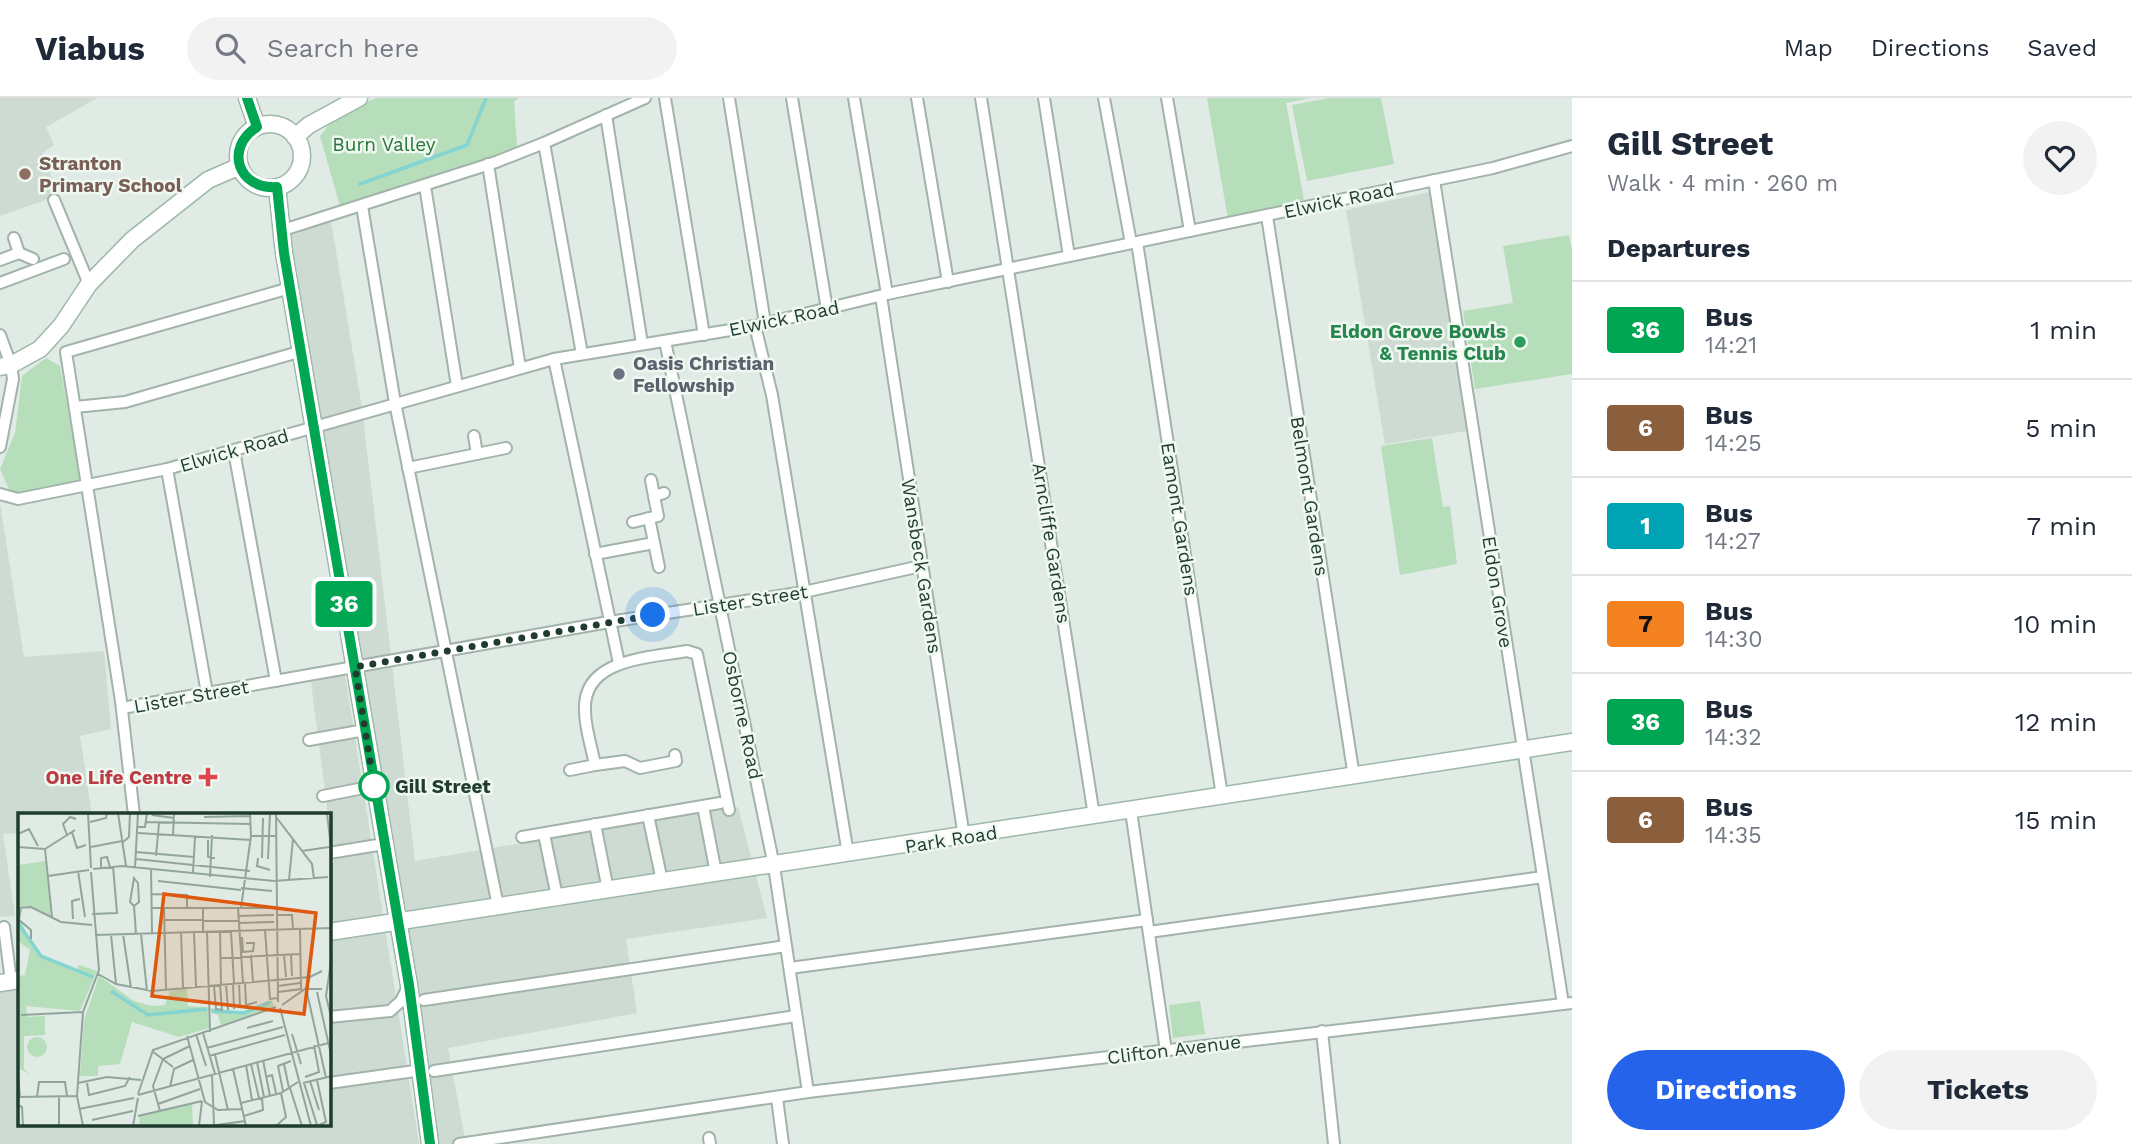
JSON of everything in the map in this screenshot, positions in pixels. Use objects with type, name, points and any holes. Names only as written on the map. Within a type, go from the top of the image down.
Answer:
[{"type":"street","points":[[247,98],[257,127]]},
{"type":"street","points":[[281,231],[492,163],[645,98]]},
{"type":"street","points":[[665,98],[704,335]]},
{"type":"street","points":[[729,98],[760,325],[848,855]]},
{"type":"street","points":[[792,98],[827,309]]},
{"type":"street","name":"Wansbeck Gardens","points":[[854,98],[921,566],[964,837]]},
{"type":"street","points":[[917,98],[948,282]]},
{"type":"street","name":"Arncliffe Gardens","points":[[981,98],[1094,816]]},
{"type":"street","points":[[1044,98],[1069,256]]},
{"type":"street","name":"Eamont Gardens","points":[[1104,98],[1134,243],[1222,796]]},
{"type":"street","points":[[1167,98],[1190,230]]},
{"type":"street","points":[[295,137],[309,125],[350,100]]},
{"type":"street","points":[[606,115],[642,344]]},
{"type":"street","points":[[274,124],[289,131],[295,137],[302,156],[295,176],[277,187],[259,186],[250,181],[240,166],[239,147],[243,139],[257,127],[274,124]]},
{"type":"street","points":[[544,143],[582,354]]},
{"type":"street","name":"Elwick Road","points":[[0,494],[18,499],[167,469],[554,359],[760,325],[884,295],[1493,168],[1572,146]]},
{"type":"street","points":[[492,163],[520,368]]},
{"type":"street","points":[[6,366],[40,349],[61,326],[89,284],[132,240],[208,180],[240,166]]},
{"type":"street","name":"Eldon Grove","points":[[1434,180],[1543,877],[1567,1003]]},
{"type":"street","points":[[425,186],[457,386]]},
{"type":"street","points":[[277,187],[290,288],[374,786],[409,985],[428,1070],[430,1144]]},
{"type":"street","points":[[54,200],[89,284]]},
{"type":"street","points":[[362,206],[395,403],[498,906]]},
{"type":"street","name":"Belmont Gardens","points":[[1267,216],[1353,777]]},
{"type":"street","points":[[14,238],[19,253]]},
{"type":"street","points":[[0,260],[19,253],[33,259]]},
{"type":"street","points":[[0,284],[64,259]]},
{"type":"street","points":[[134,813],[122,708],[66,352],[290,288]]},
{"type":"street","points":[[0,335],[6,366],[13,379],[0,447]]},
{"type":"street","name":"Osborne Road","points":[[665,341],[774,866],[808,1093]]},
{"type":"street","points":[[75,407],[125,402],[302,351]]},
{"type":"street","points":[[554,359],[618,663]]},
{"type":"street","points":[[474,436],[477,454]]},
{"type":"street","points":[[408,468],[506,448]]},
{"type":"street","points":[[234,451],[276,681]]},
{"type":"street","points":[[167,469],[207,694]]},
{"type":"street","points":[[633,522],[659,516],[659,495],[651,480]]},
{"type":"street","points":[[649,519],[659,567]]},
{"type":"street","points":[[595,554],[654,543]]},
{"type":"street","name":"Lister Street","points":[[122,708],[609,622],[804,592],[921,566]]},
{"type":"street","points":[[522,837],[703,806],[725,806],[697,654],[687,652],[618,663],[594,680],[587,693],[584,710],[595,765]]},
{"type":"street","points":[[309,740],[365,730]]},
{"type":"street","name":"Park Road","points":[[331,932],[848,855],[1572,742]]},
{"type":"street","points":[[570,770],[625,761],[640,768],[676,761],[675,755]]},
{"type":"street","points":[[323,796],[374,786]]},
{"type":"street","points":[[703,806],[716,873]]},
{"type":"street","points":[[1130,811],[1166,1051]]},
{"type":"street","points":[[648,816],[662,881]]},
{"type":"street","points":[[595,824],[608,890]]},
{"type":"street","points":[[544,834],[556,897]]},
{"type":"street","points":[[331,853],[384,844]]},
{"type":"street","points":[[1149,932],[1543,877]]},
{"type":"street","points":[[790,968],[1147,920]]},
{"type":"street","points":[[4,927],[10,982]]},
{"type":"street","points":[[424,1000],[786,946]]},
{"type":"street","points":[[331,1017],[390,1011],[401,1001],[409,985]]},
{"type":"street","name":"Clifton Avenue","points":[[459,1144],[510,1141],[808,1093],[1567,1003]]},
{"type":"street","points":[[331,1083],[796,1016]]},
{"type":"street","points":[[1322,1031],[1334,1144]]},
{"type":"street","points":[[777,1098],[783,1144]]},
{"type":"shaded area","name":"Stranton Primary School","points":[[0,98],[97,98],[46,127],[54,145],[42,153],[59,195],[0,216]]},
{"type":"shaded area","points":[[1430,192],[1467,431],[1385,444],[1346,210]]},
{"type":"shaded area","points":[[331,221],[362,408],[415,861],[738,807],[767,918],[626,939],[637,1013],[448,1048],[466,1144],[439,1144],[419,1000],[290,236]]},
{"type":"shaded area","points":[[0,503],[24,657],[104,651],[111,729],[80,736],[92,813],[18,813],[18,833],[3,834],[15,916],[0,917]]},
{"type":"shaded area","points":[[345,674],[419,1144],[0,1144],[0,991],[18,989],[18,1126],[331,1126],[331,863],[334,862],[331,813],[328,813],[311,682]]},
{"type":"green space","name":"Burn Valley","points":[[376,98],[519,98],[514,101],[517,148],[340,206],[320,136],[336,116]]},
{"type":"green space","points":[[1207,98],[1310,98],[1286,103],[1304,200],[1228,219]]},
{"type":"green space","points":[[1329,98],[1381,98],[1394,164],[1307,181],[1292,105]]},
{"type":"green space","name":"Eldon Grove Bowls & Tennis Club","points":[[1569,235],[1572,250],[1572,374],[1475,389],[1463,311],[1513,303],[1503,246]]},
{"type":"green space","points":[[46,358],[60,366],[81,481],[11,494],[0,469],[15,433],[22,376]]},
{"type":"green space","points":[[1432,438],[1443,507],[1450,506],[1457,564],[1400,575],[1381,446]]},
{"type":"green space","points":[[1200,1001],[1205,1034],[1173,1038],[1169,1005]]},
{"type":"waterway","points":[[360,184],[467,145],[486,98]]},
{"type":"bus line","name":"36","points":[[247,98],[257,127],[243,139],[238,156],[240,166],[250,181],[259,186],[277,187],[284,253],[409,985],[430,1144]]},
{"type":"place","name":"Stranton Primary School","points":[[25,174]]},
{"type":"place","name":"Eldon Grove Bowls & Tennis Club","points":[[1520,342]]},
{"type":"place","name":"Oasis Christian Fellowship","points":[[619,374]]},
{"type":"place","name":"One Life Centre","points":[[208,777]]},
{"type":"place","name":"Gill Street","points":[[374,786]]},
{"type":"route","points":[[374,786],[355,667],[653,615]]}]
